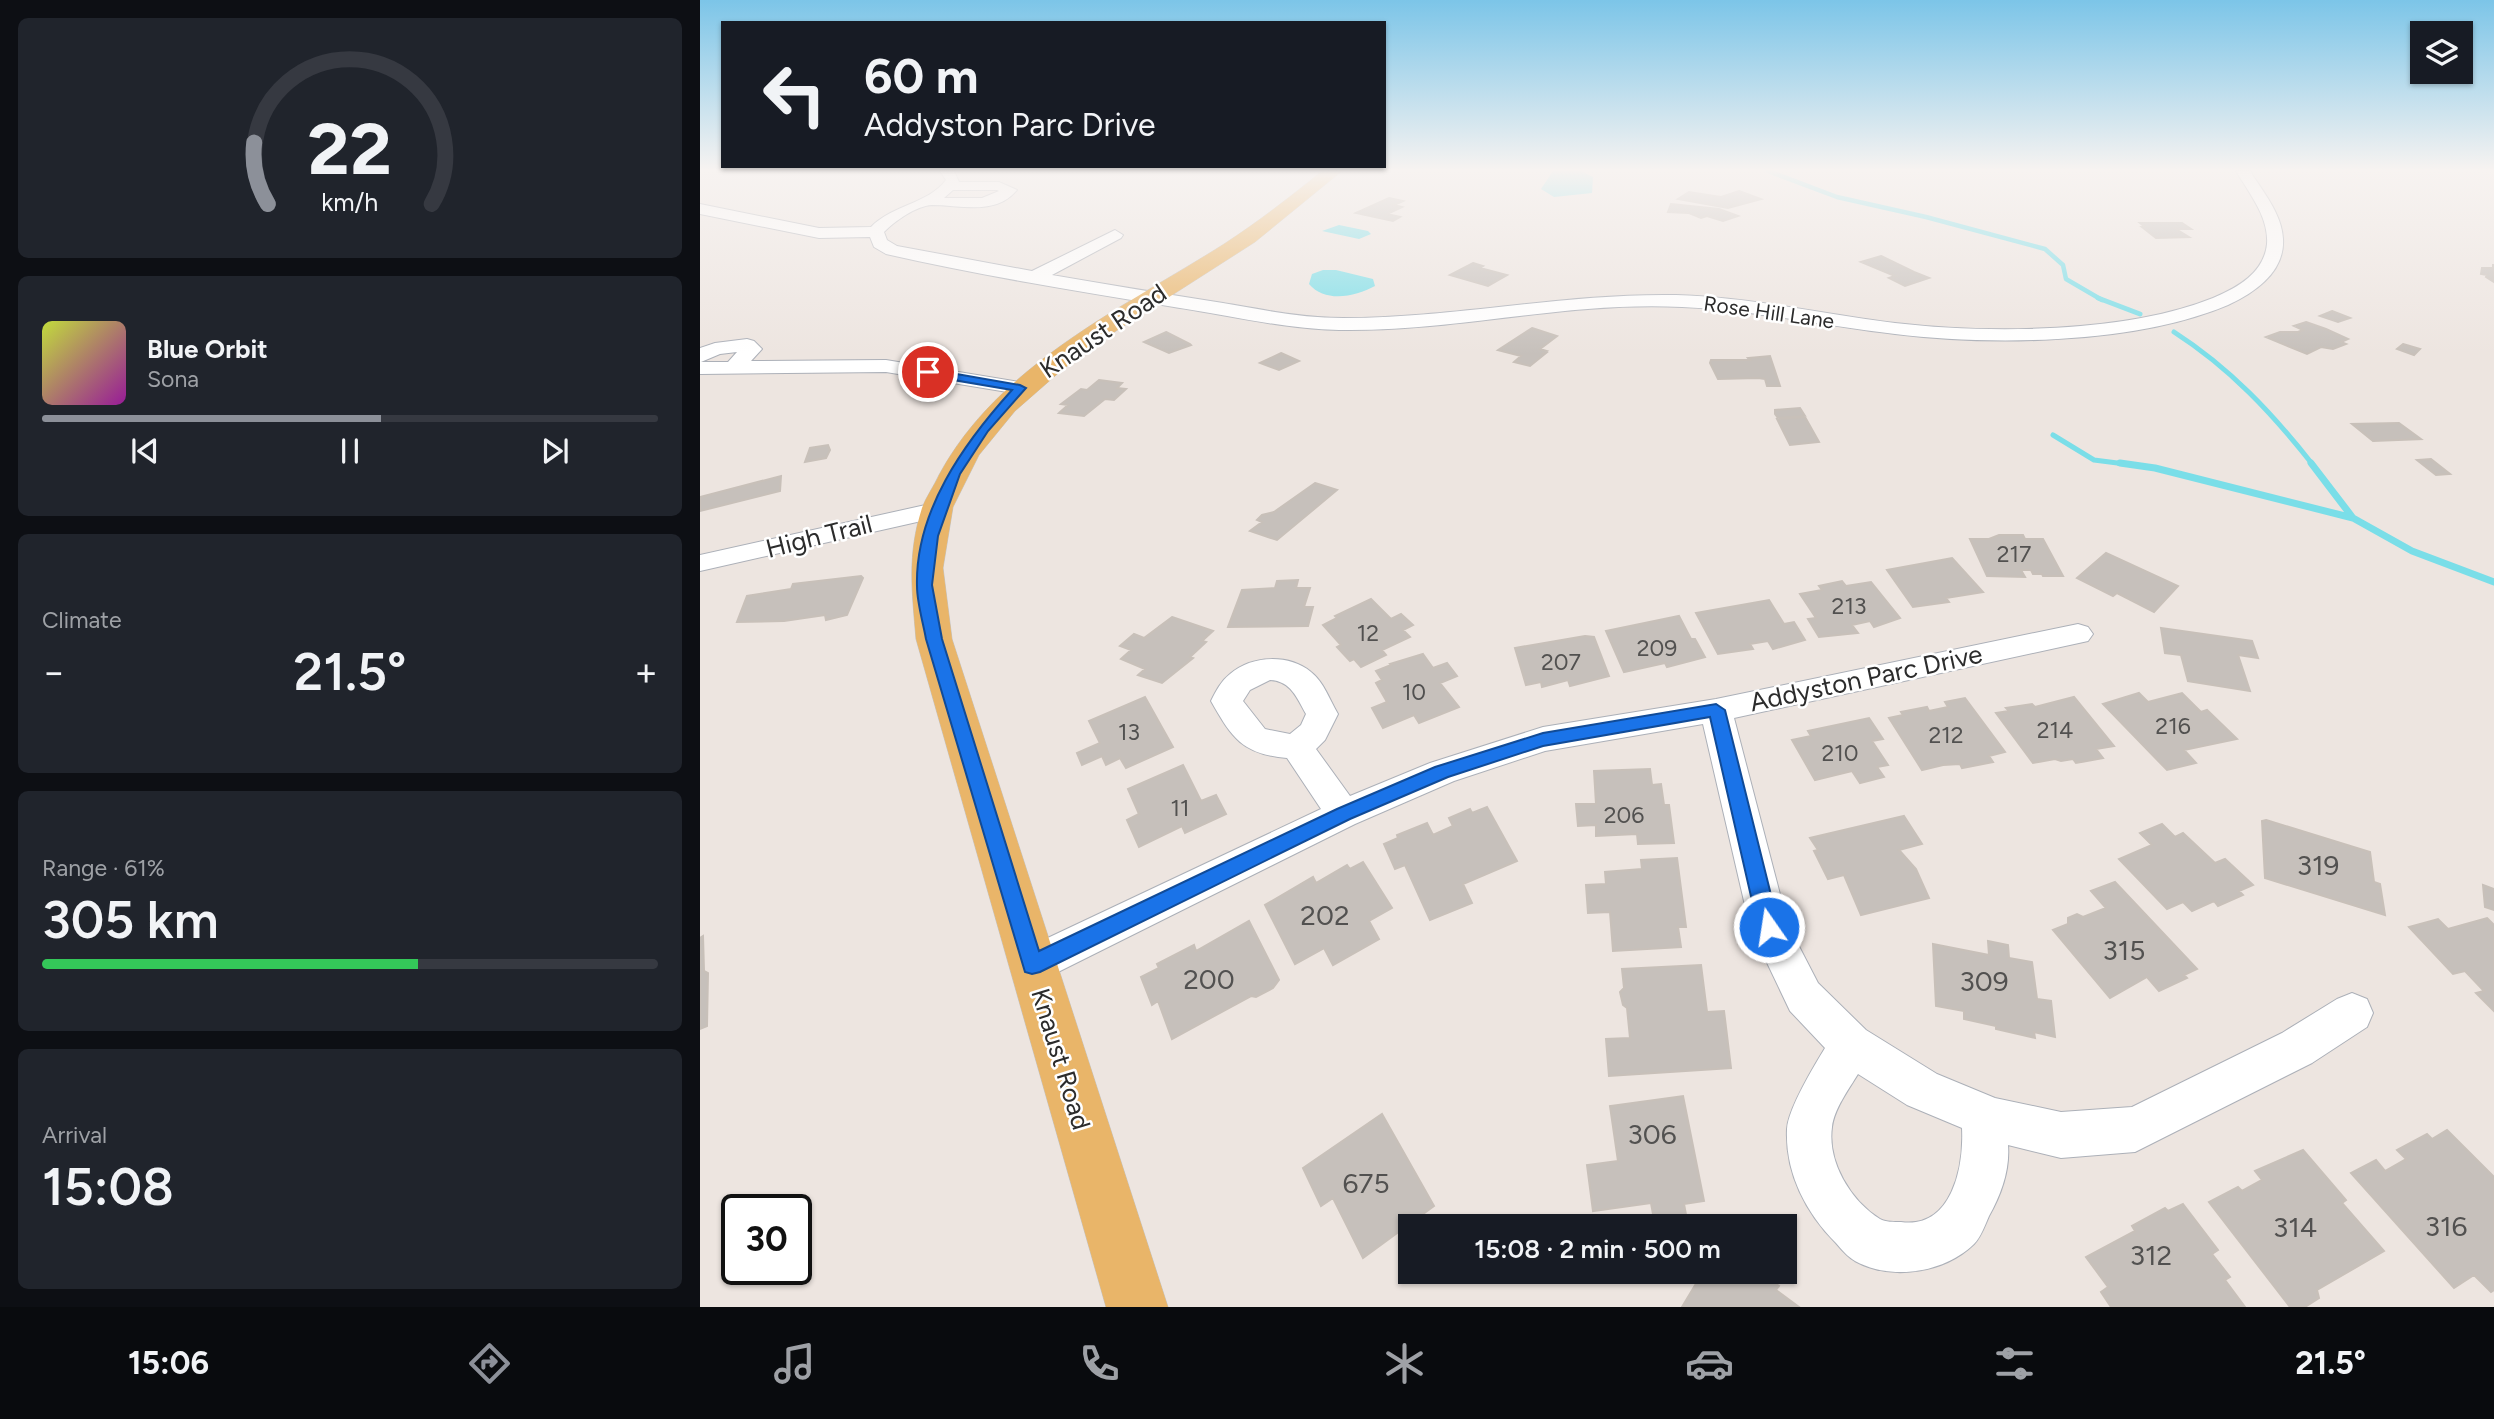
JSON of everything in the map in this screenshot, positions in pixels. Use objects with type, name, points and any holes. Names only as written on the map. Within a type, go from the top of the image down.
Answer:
[{"type":"main road","name":"Knaust Road","points":[[1137,1307],[928,613],[924,585],[926,561],[939,510],[953,474],[996,413],[1020,388],[1071,348],[1256,232]]},
{"type":"street","points":[[814,232],[876,232]]},
{"type":"street","name":"Rose Hill Lane","points":[[876,232],[880,243],[892,250],[1152,298],[1334,324],[1429,321],[1539,307],[1632,300],[1725,303],[1841,322],[1954,333],[2017,334],[2114,327],[2174,317],[2209,307],[2241,291],[2267,269],[2276,250],[2274,232]]},
{"type":"street","points":[[1036,276],[1115,235]]},
{"type":"street","points":[[700,356],[715,349],[747,345],[752,349],[734,367]]},
{"type":"street","points":[[700,368],[886,366],[1020,388]]},
{"type":"street","name":"High Trail","points":[[700,563],[875,522],[939,510]]},
{"type":"street","name":"Addyston Parc Drive","points":[[1032,965],[1343,814],[1442,772],[1543,739],[1716,710],[2078,634]]},
{"type":"street","points":[[1716,710],[1769,927],[1804,997],[1850,1045],[1922,1090],[1983,1115],[2061,1135],[2135,1129],[2297,1048],[2352,1013]]},
{"type":"street","points":[[1297,747],[1343,814]]},
{"type":"street","points":[[1850,1045],[1824,1090],[1809,1127],[1813,1168],[1831,1205],[1870,1243],[1910,1248],[1938,1242],[1959,1225],[1980,1186],[1986,1154],[1983,1115]]},
{"type":"water","points":[[1327,232],[1371,234],[1359,239]]},
{"type":"water","points":[[1323,270],[1336,270],[1373,279],[1375,286],[1350,295],[1323,294],[1309,284],[1312,274]]},
{"type":"building","points":[[2148,232],[2181,232],[2189,237],[2156,238]]},
{"type":"building","points":[[1881,256],[1929,278],[1905,286],[1889,278],[1895,276],[1861,262]]},
{"type":"building","points":[[1473,263],[1483,266],[1480,268],[1507,275],[1488,286],[1450,275]]},
{"type":"building","points":[[2493,265],[2494,282],[2486,277],[2487,275],[2481,274],[2482,268],[2493,268]]},
{"type":"building","points":[[2332,311],[2350,318],[2338,322],[2320,316]]},
{"type":"building","points":[[2306,322],[2348,339],[2341,342],[2346,344],[2333,349],[2321,347],[2307,354],[2266,337],[2280,332],[2298,332],[2303,330],[2294,326]]},
{"type":"building","points":[[1532,328],[1557,336],[1540,349],[1547,351],[1530,366],[1514,362],[1521,356],[1498,350]]},
{"type":"building","points":[[1166,332],[1191,345],[1169,353],[1144,342]]},
{"type":"building","points":[[2403,344],[2420,349],[2414,355],[2397,349]]},
{"type":"building","points":[[1281,353],[1299,361],[1279,370],[1260,363]]},
{"type":"building","points":[[1770,356],[1780,386],[1767,386],[1765,379],[1758,378],[1718,379],[1710,363],[1711,360],[1750,360],[1748,358]]},
{"type":"building","points":[[1099,380],[1122,383],[1117,388],[1126,389],[1114,400],[1105,399],[1084,416],[1059,413],[1068,405],[1061,404]]},
{"type":"building","points":[[1800,408],[1805,416],[1778,418],[1775,414],[1775,410]]},
{"type":"building","points":[[1805,417],[1819,442],[1790,445],[1777,419]]},
{"type":"building","points":[[2399,423],[2421,439],[2373,441],[2352,424]]},
{"type":"building","points":[[828,445],[830,450],[826,458],[805,462],[810,448]]},
{"type":"building","points":[[2431,459],[2450,474],[2436,475],[2417,460]]},
{"type":"building","points":[[781,476],[780,491],[700,511],[700,497]]},
{"type":"building","points":[[1315,483],[1337,490],[1277,540],[1250,531],[1262,522],[1257,520],[1262,515],[1274,512]]},
{"type":"building","points":[[1999,535],[2023,535],[2025,539],[2043,539],[2063,576],[2043,576],[2033,574],[2031,570],[2021,570],[2025,577],[1987,576],[1970,539],[1989,539]]},
{"type":"building","points":[[2106,553],[2178,586],[2154,612],[2117,593],[2113,596],[2077,578]]},
{"type":"building","points":[[1952,558],[1983,592],[1946,598],[1949,602],[1913,607],[1887,570]]},
{"type":"building","points":[[861,576],[863,578],[847,615],[826,620],[825,615],[784,621],[737,622],[747,596],[791,589],[793,584]]},
{"type":"building","points":[[1298,580],[1296,588],[1310,588],[1304,607],[1313,607],[1308,626],[1228,627],[1242,590],[1275,588],[1277,581]]},
{"type":"building","points":[[1842,581],[1846,586],[1871,582],[1900,618],[1874,627],[1870,621],[1852,625],[1858,633],[1819,637],[1808,619],[1816,618],[1800,594],[1822,590],[1819,586]]},
{"type":"building","points":[[1371,599],[1391,619],[1401,614],[1413,625],[1403,630],[1410,637],[1382,650],[1386,655],[1361,667],[1354,659],[1350,661],[1337,647],[1341,645],[1323,625],[1337,618],[1335,616]]},
{"type":"building","points":[[1769,600],[1784,624],[1794,622],[1805,640],[1773,649],[1768,641],[1750,644],[1753,649],[1718,654],[1696,613]]},
{"type":"building","points":[[1679,616],[1691,639],[1695,639],[1705,657],[1667,667],[1665,663],[1624,672],[1606,631]]},
{"type":"building","points":[[1172,617],[1213,631],[1190,657],[1193,658],[1162,683],[1138,675],[1145,669],[1121,659],[1131,650],[1120,646],[1134,634],[1144,638]]},
{"type":"building","points":[[2161,628],[2252,641],[2258,658],[2238,655],[2250,691],[2188,681],[2181,655],[2165,653]]},
{"type":"building","points":[[1585,636],[1594,637],[1609,676],[1570,686],[1568,680],[1542,687],[1541,682],[1526,685],[1515,648]]},
{"type":"building","points":[[1423,654],[1433,668],[1447,663],[1457,676],[1440,683],[1459,707],[1419,723],[1414,715],[1383,728],[1372,708],[1387,702],[1376,683],[1382,680],[1376,671]]},
{"type":"building","points":[[2139,693],[2148,702],[2182,693],[2201,712],[2207,710],[2237,739],[2184,750],[2196,763],[2167,770],[2103,704]]},
{"type":"building","points":[[1145,697],[1173,747],[1126,768],[1120,758],[1106,765],[1102,756],[1082,765],[1077,753],[1100,743],[1089,721]]},
{"type":"building","points":[[2074,697],[2114,746],[2096,749],[2103,758],[2076,763],[2073,759],[2055,759],[2033,763],[1996,713],[2009,711],[2006,708],[2032,704],[2035,707]]},
{"type":"building","points":[[1965,698],[2005,752],[1989,756],[1993,762],[1962,768],[1960,764],[1943,765],[1922,770],[1889,718],[1903,715],[1901,712],[1927,707],[1929,711],[1948,707],[1945,702]]},
{"type":"building","points":[[1869,718],[1883,739],[1872,741],[1888,765],[1877,767],[1884,777],[1860,783],[1852,771],[1815,780],[1792,740],[1811,736],[1808,731]]},
{"type":"building","points":[[1183,765],[1201,801],[1216,795],[1226,814],[1185,833],[1182,826],[1139,847],[1127,820],[1139,814],[1128,789]]},
{"type":"building","points":[[1650,769],[1652,785],[1661,784],[1664,805],[1669,805],[1674,843],[1638,844],[1637,834],[1596,836],[1596,825],[1578,826],[1576,804],[1596,804],[1594,771]]},
{"type":"building","points":[[1487,807],[1517,861],[1463,884],[1472,903],[1430,920],[1405,865],[1395,869],[1384,844],[1398,838],[1397,835],[1427,823],[1433,835],[1453,826],[1449,818],[1470,809],[1472,813]]},
{"type":"building","points":[[1904,816],[1922,844],[1899,850],[1916,869],[1929,898],[1861,915],[1844,875],[1828,879],[1814,851],[1818,850],[1810,838]]},
{"type":"building","points":[[2262,821],[2370,852],[2374,882],[2380,884],[2385,915],[2265,878]]},
{"type":"building","points":[[2162,824],[2175,837],[2183,833],[2215,863],[2225,859],[2253,885],[2239,891],[2243,895],[2218,906],[2214,901],[2192,911],[2183,902],[2167,909],[2119,859],[2152,845],[2140,833]]},
{"type":"building","points":[[1677,858],[1686,927],[1678,927],[1681,947],[1613,951],[1610,912],[1588,913],[1586,885],[1606,884],[1605,872],[1642,869],[1641,860]]},
{"type":"building","points":[[1363,862],[1392,908],[1369,921],[1379,939],[1333,965],[1324,948],[1295,964],[1265,905],[1313,877],[1316,883],[1347,865],[1350,869]]},
{"type":"building","points":[[2115,882],[2197,969],[2184,975],[2187,978],[2159,991],[2147,977],[2110,998],[2053,930],[2068,924],[2068,918],[2077,914],[2083,917],[2106,908],[2091,891]]},
{"type":"building","points":[[2483,885],[2494,889],[2494,910],[2485,907]]},
{"type":"building","points":[[2487,918],[2494,925],[2494,1011],[2476,993],[2484,991],[2465,971],[2453,974],[2409,927],[2438,919],[2448,929]]},
{"type":"building","points":[[1249,921],[1279,980],[1273,988],[1256,997],[1251,996],[1172,1039],[1158,1001],[1152,1005],[1141,977],[1159,968],[1157,964],[1194,945],[1196,951]]},
{"type":"building","points":[[703,936],[704,971],[708,973],[707,1026],[700,1029],[700,938]]},
{"type":"building","points":[[1988,941],[2008,945],[2009,958],[2032,962],[2037,999],[2051,1001],[2055,1037],[2034,1032],[2035,1038],[1996,1029],[1996,1026],[1964,1019],[1964,1011],[1936,1006],[1933,944],[1989,955]]},
{"type":"building","points":[[1701,965],[1707,1012],[1724,1011],[1731,1068],[1609,1076],[1606,1039],[1630,1038],[1627,1008],[1623,1005],[1620,992],[1624,988],[1622,969]]},
{"type":"building","points":[[1683,1096],[1704,1201],[1684,1204],[1686,1214],[1653,1214],[1651,1203],[1593,1211],[1587,1165],[1618,1161],[1610,1106]]},
{"type":"building","points":[[1382,1114],[1434,1206],[1423,1214],[1398,1214],[1398,1232],[1363,1258],[1333,1198],[1321,1206],[1303,1168]]},
{"type":"building","points":[[2447,1130],[2494,1177],[2494,1290],[2491,1292],[2474,1275],[2454,1288],[2351,1173],[2376,1160],[2385,1171],[2406,1159],[2397,1150],[2427,1134],[2432,1139]]},
{"type":"building","points":[[2303,1150],[2346,1200],[2342,1203],[2384,1251],[2317,1290],[2319,1298],[2305,1307],[2290,1307],[2209,1202],[2238,1187],[2242,1191],[2262,1180],[2255,1171]]},
{"type":"building","points":[[2183,1204],[2218,1250],[2212,1254],[2230,1277],[2225,1280],[2245,1307],[2111,1307],[2101,1292],[2108,1287],[2086,1257],[2135,1231],[2132,1226],[2165,1208],[2168,1211]]},
{"type":"building","points":[[1696,1284],[1776,1284],[1779,1286],[1776,1290],[1799,1307],[1682,1307]]},
{"type":"waterway","points":[[1982,232],[2045,249],[2063,265],[2066,279],[2100,299]]},
{"type":"waterway","points":[[2100,299],[2140,314]]},
{"type":"waterway","points":[[2174,332],[2232,376],[2282,427],[2313,465]]},
{"type":"waterway","points":[[2053,435],[2094,460],[2133,465]]},
{"type":"waterway","points":[[2120,463],[2155,468],[2353,518]]},
{"type":"waterway","points":[[2311,463],[2353,518]]},
{"type":"waterway","points":[[2353,518],[2412,551],[2494,582]]},
{"type":"route","points":[[928,372],[994,386],[1020,388],[983,429],[953,474],[931,536],[924,585],[934,639],[1032,965],[1343,814],[1442,772],[1543,739],[1716,710],[1769,927]]}]
